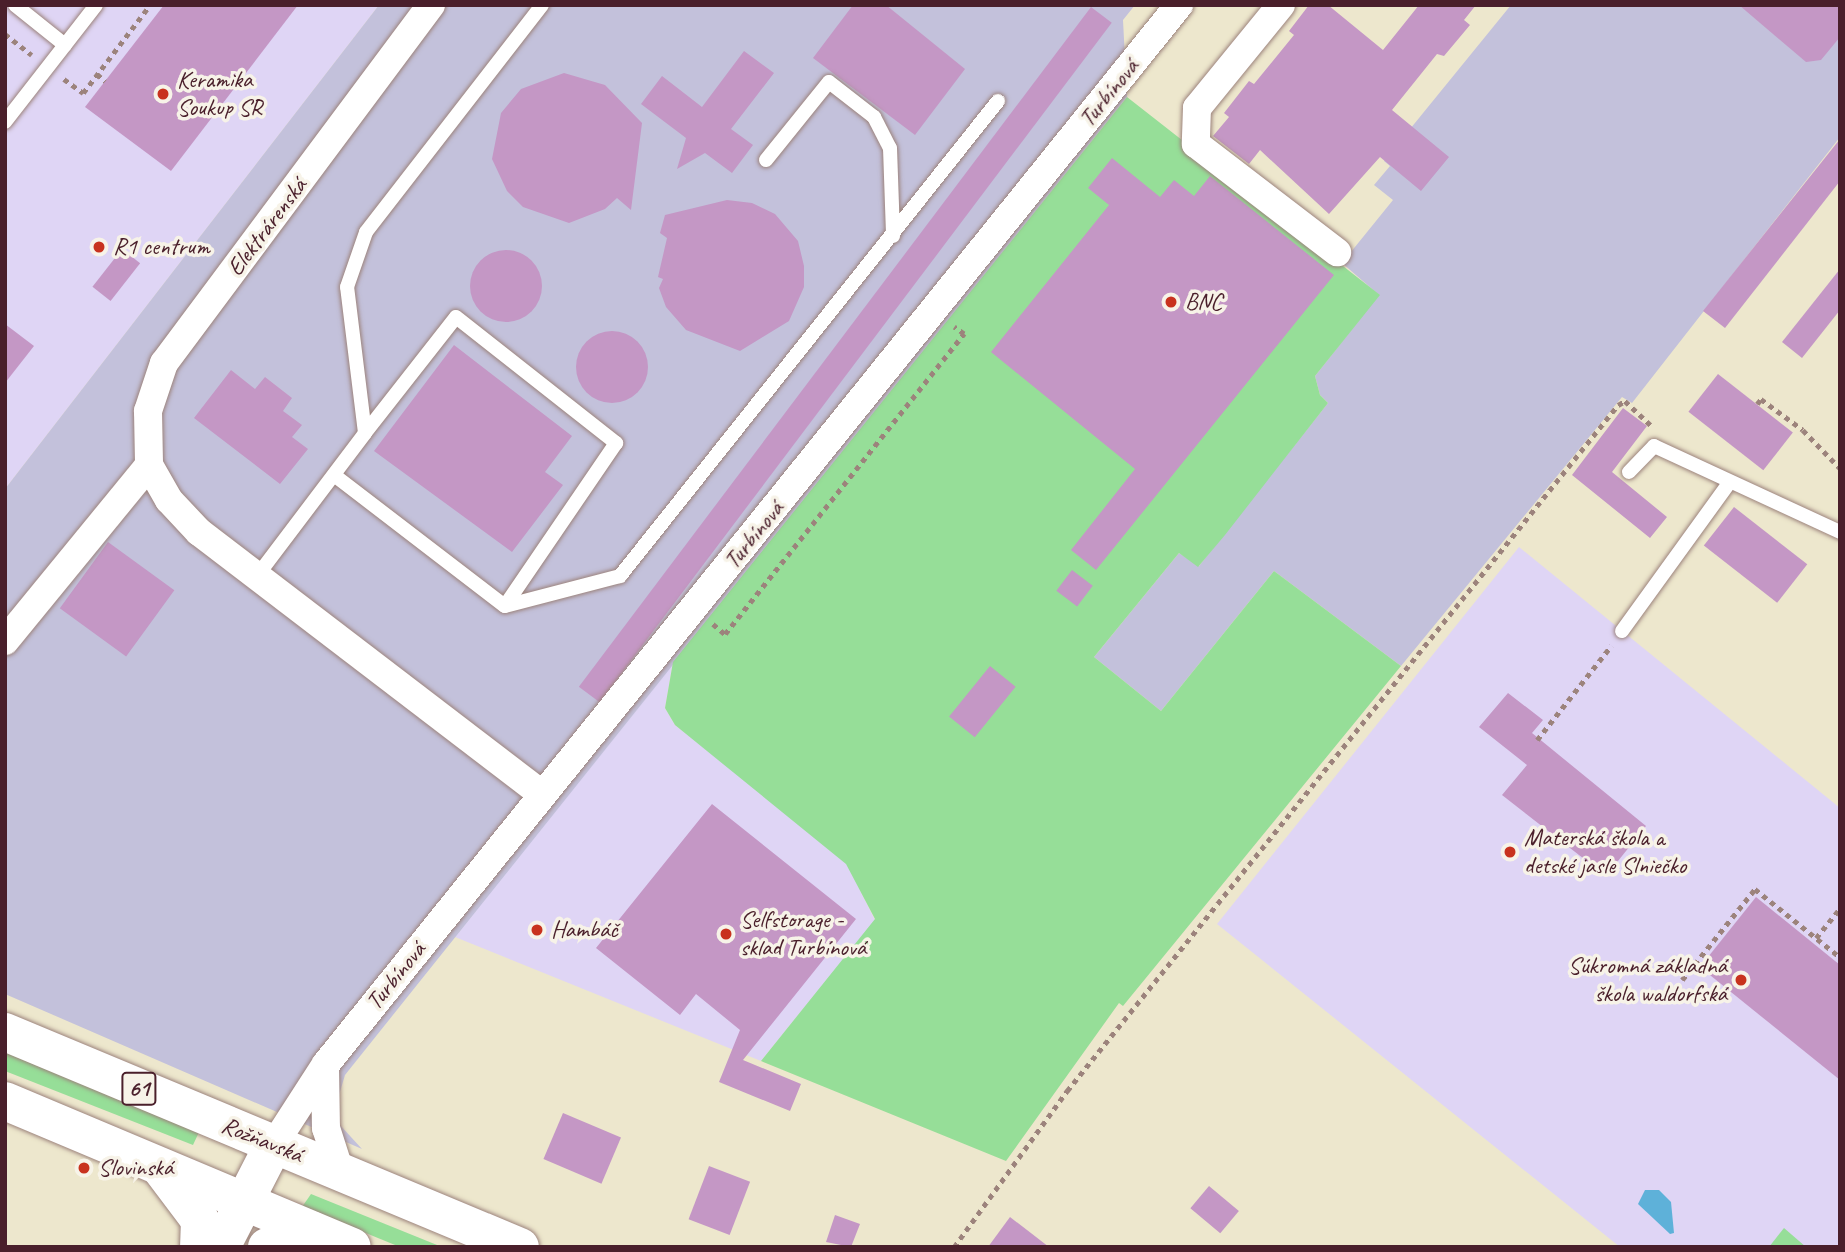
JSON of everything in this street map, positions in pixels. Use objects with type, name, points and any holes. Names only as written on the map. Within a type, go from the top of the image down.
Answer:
[{"type":"main road","name":"Rožňavská","points":[[5,1032],[520,1247]]},
{"type":"main road","points":[[5,1101],[352,1247]]},
{"type":"main road","points":[[221,1247],[273,1146]]},
{"type":"main road","points":[[160,1167],[200,1220],[199,1247]]},
{"type":"main road","points":[[267,1247],[311,1230]]},
{"type":"street","name":"Elektrárenská","points":[[149,465],[148,411],[164,363],[431,5]]},
{"type":"street","name":"Turbínová","points":[[273,1146],[326,1064],[1179,5]]},
{"type":"street","points":[[1281,5],[1197,108],[1196,145],[1337,252]]},
{"type":"street","points":[[5,640],[149,465],[183,517],[542,794]]},
{"type":"street","points":[[326,1064],[326,1128],[340,1172]]},
{"type":"lane","points":[[15,5],[65,45]]},
{"type":"lane","points":[[5,122],[96,5]]},
{"type":"lane","points":[[365,433],[347,287],[366,233],[542,5]]},
{"type":"lane","points":[[766,160],[829,82],[874,117],[890,148],[893,236]]},
{"type":"lane","points":[[505,606],[620,576],[998,101]]},
{"type":"lane","points":[[257,576],[456,317],[616,443],[505,606]]},
{"type":"lane","points":[[1629,472],[1654,446],[1840,532]]},
{"type":"lane","points":[[334,475],[505,606]]},
{"type":"lane","points":[[1622,631],[1730,482]]},
{"type":"path","points":[[59,76],[83,93],[150,5]]},
{"type":"path","points":[[97,75],[105,81]]},
{"type":"path","points":[[704,618],[724,634],[964,334],[933,311]]},
{"type":"path","points":[[1757,404],[1761,399],[1803,430],[1840,468]]},
{"type":"path","points":[[954,1247],[1067,1091],[1621,403],[1625,401],[1653,427],[1654,446]]},
{"type":"path","points":[[1537,740],[1622,631]]},
{"type":"path","points":[[1682,980],[1755,889],[1840,957]]},
{"type":"path","points":[[1816,938],[1840,908]]},
{"type":"shaded area","name":"R1 centrum","points":[[5,5],[379,5],[5,489]]},
{"type":"shaded area","points":[[379,5],[1135,5],[1123,20],[1127,97],[345,1075],[337,1102],[340,1125],[362,1149],[5,994],[5,489]]},
{"type":"shaded area","points":[[1511,5],[1840,5],[1840,137],[1632,403],[1622,397],[1401,666],[1274,571],[1161,711],[1094,657],[1179,553],[1199,566],[1328,403],[1320,395],[1315,376],[1379,295],[1342,263],[1393,200],[1374,185],[1390,166],[1384,161]]},
{"type":"shaded area","name":"Materská škola a detské jasle Slniečko","points":[[1519,547],[1840,808],[1840,1247],[1620,1247],[1217,924]]},
{"type":"shaded area","points":[[673,662],[665,708],[675,725],[828,845],[847,864],[875,920],[761,1061],[455,937]]},
{"type":"green space","points":[[1127,97],[1380,295],[1315,376],[1320,395],[1328,403],[1225,535],[1198,567],[1179,553],[1094,657],[1161,711],[1274,571],[1401,666],[1123,1006],[1119,1003],[1006,1161],[761,1061],[875,919],[846,864],[675,725],[665,708],[673,662]]},
{"type":"green space","points":[[5,1049],[200,1130],[193,1145],[5,1071]]},
{"type":"green space","points":[[311,1194],[442,1247],[400,1247],[302,1207]]},
{"type":"green space","points":[[1784,1228],[1806,1247],[1769,1247]]},
{"type":"water","points":[[1645,1190],[1659,1190],[1671,1202],[1674,1233],[1670,1234],[1638,1204]]},
{"type":"building","name":"Keramika Soukup SR","points":[[164,5],[298,5],[171,171],[85,107]]},
{"type":"building","points":[[853,5],[886,5],[965,69],[915,135],[813,58]]},
{"type":"building","points":[[1309,5],[1328,5],[1383,50],[1419,5],[1476,5],[1464,20],[1470,25],[1444,56],[1437,54],[1392,110],[1449,157],[1421,191],[1380,157],[1329,214],[1260,150],[1249,164],[1213,136],[1229,117],[1224,113],[1249,81],[1254,84],[1294,35],[1289,31]]},
{"type":"building","points":[[1739,5],[1840,5],[1840,37],[1821,60],[1806,62]]},
{"type":"building","points":[[1091,7],[1112,23],[600,702],[579,687]]},
{"type":"building","points":[[744,51],[774,73],[731,129],[753,145],[732,173],[705,153],[677,169],[686,138],[641,104],[662,76],[702,107]]},
{"type":"building","points":[[564,73],[605,85],[642,123],[631,210],[617,198],[605,209],[569,223],[523,207],[507,191],[492,159],[501,113],[521,89]]},
{"type":"building","points":[[1840,139],[1840,181],[1725,328],[1703,311]]},
{"type":"building","name":"BNC","points":[[1112,158],[1160,197],[1174,180],[1194,196],[1210,176],[1334,275],[1096,570],[1071,550],[1135,469],[991,352],[1109,205],[1088,188]]},
{"type":"building","points":[[727,200],[752,203],[775,214],[798,241],[804,266],[804,287],[789,321],[740,351],[686,330],[666,307],[659,288],[663,279],[658,277],[667,238],[660,233],[665,215]]},
{"type":"building","points":[[122,249],[140,263],[111,301],[92,287]]},
{"type":"building","points":[[506,250],[526,256],[536,266],[542,286],[536,306],[526,316],[506,322],[486,316],[476,306],[470,286],[476,266],[486,256]]},
{"type":"building","points":[[1840,269],[1840,310],[1802,358],[1782,342]]},
{"type":"building","points":[[5,324],[34,346],[5,383]]},
{"type":"building","points":[[612,331],[632,337],[642,347],[648,367],[642,387],[632,397],[612,403],[592,397],[582,387],[576,367],[582,347],[592,337]]},
{"type":"building","points":[[454,345],[572,436],[545,472],[563,485],[512,552],[374,451]]},
{"type":"building","points":[[231,370],[255,389],[265,377],[292,398],[283,411],[302,425],[292,437],[308,449],[280,484],[194,418]]},
{"type":"building","points":[[1718,374],[1793,432],[1763,470],[1688,412]]},
{"type":"building","points":[[1623,408],[1647,426],[1612,472],[1667,517],[1650,538],[1572,475]]},
{"type":"building","points":[[1734,507],[1807,564],[1777,603],[1704,546]]},
{"type":"building","points":[[108,542],[174,590],[126,657],[60,608]]},
{"type":"building","points":[[1072,570],[1093,586],[1077,606],[1056,591]]},
{"type":"building","points":[[990,666],[1016,687],[975,737],[949,717]]},
{"type":"building","points":[[1508,693],[1543,720],[1532,733],[1646,826],[1606,876],[1502,795],[1527,765],[1479,727]]},
{"type":"building","name":"Selfstorage - sklad Turbínová","points":[[712,804],[856,919],[743,1060],[801,1084],[790,1111],[719,1082],[740,1030],[696,994],[680,1015],[596,948]]},
{"type":"building","points":[[1756,897],[1840,965],[1840,1080],[1700,967]]},
{"type":"building","points":[[563,1113],[621,1138],[601,1184],[543,1159]]},
{"type":"building","points":[[709,1166],[750,1182],[730,1235],[689,1219]]},
{"type":"building","points":[[1209,1186],[1239,1211],[1220,1233],[1190,1208]]},
{"type":"building","points":[[835,1215],[860,1224],[851,1247],[826,1242]]},
{"type":"building","points":[[1010,1217],[1049,1247],[988,1247]]},
{"type":"place","name":"Keramika Soukup SR","points":[[163,94]]},
{"type":"place","name":"R1 centrum","points":[[99,247]]},
{"type":"place","name":"BNC","points":[[1171,302]]},
{"type":"place","name":"Materská škola a detské jasle Slniečko","points":[[1510,852]]},
{"type":"place","name":"Hambáč","points":[[537,930]]},
{"type":"place","name":"Selfstorage - sklad Turbínová","points":[[726,934]]},
{"type":"place","name":"Súkromná základná škola waldorfská","points":[[1741,980]]},
{"type":"place","name":"Slovinská","points":[[84,1168]]}]
